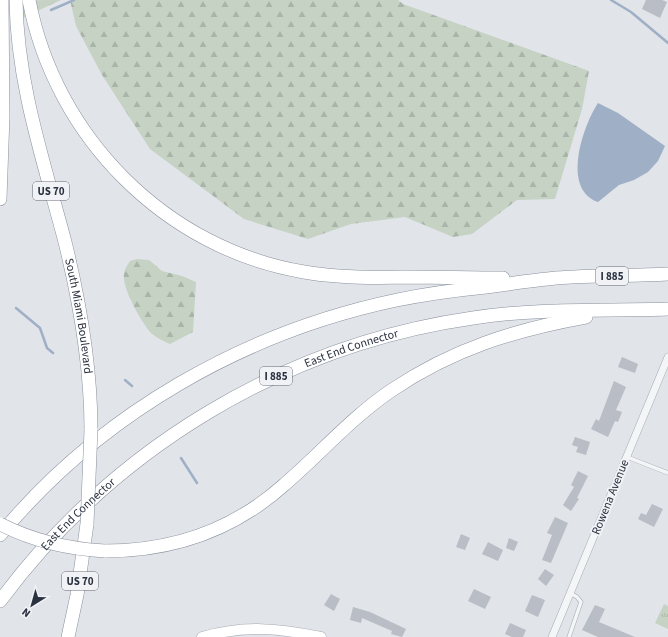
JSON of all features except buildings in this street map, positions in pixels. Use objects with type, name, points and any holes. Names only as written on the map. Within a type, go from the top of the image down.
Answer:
[{"type":"highway","points":[[0,199],[3,109],[2,0]]},
{"type":"highway","name":"South Miami Boulevard","points":[[16,0],[18,35],[28,105],[65,242],[79,311],[89,382],[91,430],[87,524],[77,595],[68,637]]},
{"type":"highway","points":[[29,0],[38,37],[51,70],[66,101],[88,136],[118,173],[144,197],[172,219],[203,237],[235,252],[268,264],[303,272],[332,276],[373,278],[557,278]]},
{"type":"highway","name":"I 885","points":[[0,535],[51,481],[105,434],[164,393],[228,357],[294,329],[363,308],[434,293],[557,278],[668,274]]},
{"type":"highway","name":"East End Connector","points":[[0,601],[32,559],[55,534],[130,465],[197,418],[275,376],[339,350],[398,332],[439,323],[507,313],[667,309]]},
{"type":"highway","points":[[0,524],[20,533],[54,544],[105,551],[160,547],[194,538],[227,525],[271,496],[349,424],[377,401],[421,372],[452,356],[502,336],[536,326],[627,310]]},
{"type":"street","name":"Rowena Avenue","points":[[552,637],[668,357]]},
{"type":"street","points":[[202,637],[232,630],[266,628],[321,637]]},
{"type":"lane","points":[[627,457],[668,473]]},
{"type":"lane","points":[[569,637],[581,602],[577,597],[570,593]]},
{"type":"green space","points":[[61,0],[22,18],[21,1]]},
{"type":"green space","points":[[70,0],[398,0],[403,4],[589,71],[582,109],[555,199],[517,200],[472,234],[453,237],[405,217],[351,224],[308,239],[244,219],[150,149],[102,75],[76,26]]},
{"type":"green space","points":[[137,259],[149,260],[162,271],[182,276],[196,282],[193,332],[170,344],[162,341],[147,328],[134,307],[125,284],[124,273],[130,261]]},
{"type":"green space","points":[[664,604],[668,606],[668,629],[655,623]]},
{"type":"water","points":[[598,103],[618,113],[665,146],[658,161],[648,172],[634,180],[619,185],[598,202],[587,195],[580,184],[578,156],[586,126]]},
{"type":"waterway","points":[[51,10],[74,0]]},
{"type":"waterway","points":[[611,0],[631,12],[668,43]]},
{"type":"waterway","points":[[16,308],[40,328],[47,348],[53,353]]},
{"type":"waterway","points":[[125,380],[132,386]]},
{"type":"waterway","points":[[181,458],[197,483]]}]
